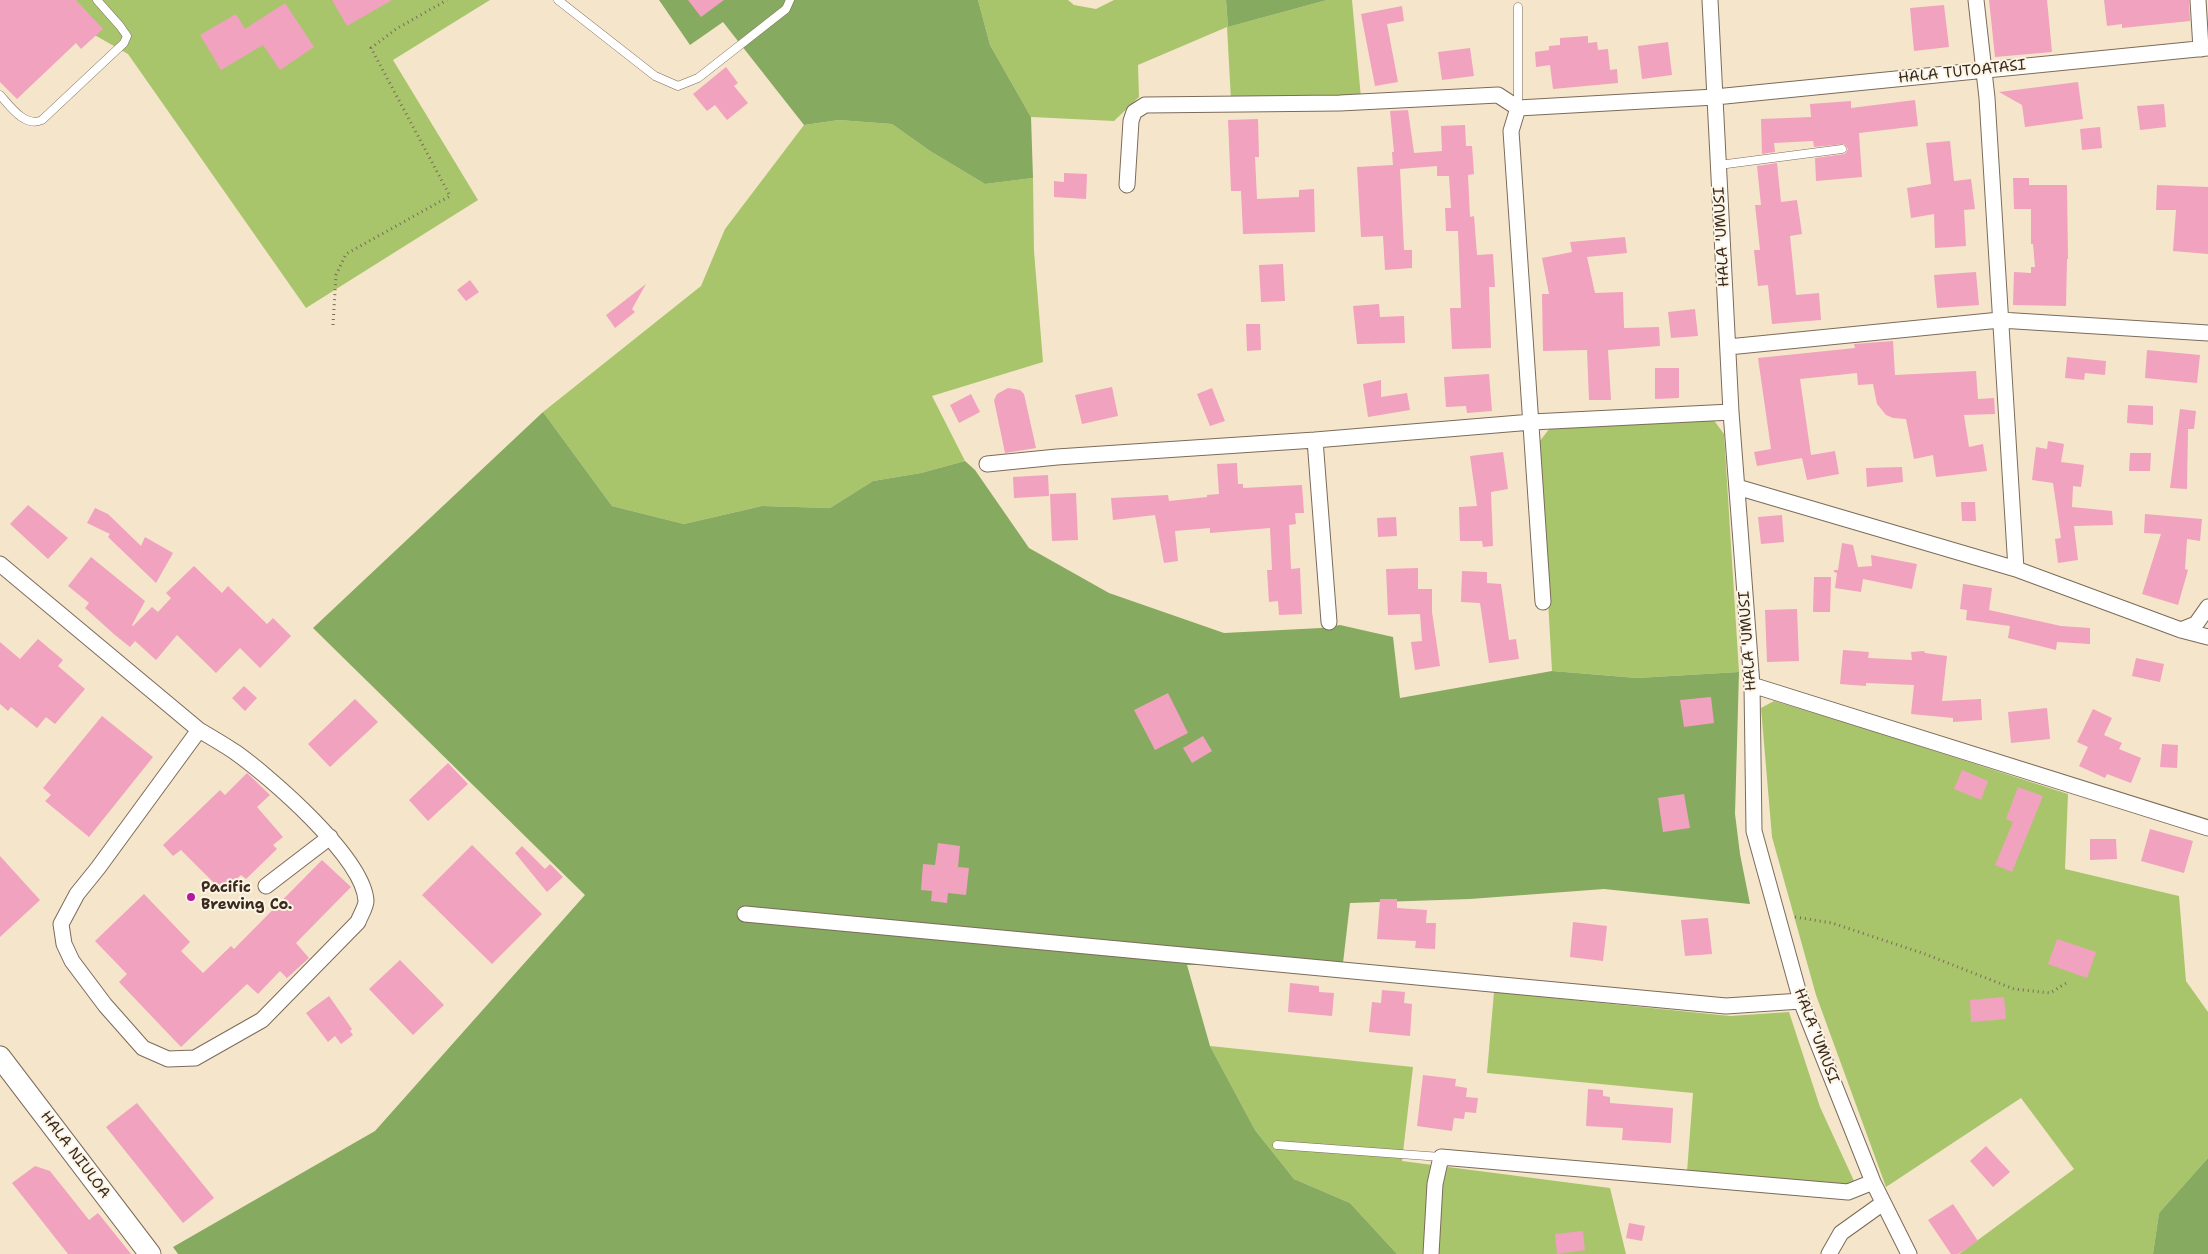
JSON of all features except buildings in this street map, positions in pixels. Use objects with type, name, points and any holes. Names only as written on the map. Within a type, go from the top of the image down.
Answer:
[{"type":"street","name":"HALA 'UMUSI","points":[[1710,0],[1728,347],[1752,686],[1754,831],[1802,1001],[1882,1204],[1908,1254]]},
{"type":"street","points":[[1976,0],[1984,69],[2016,569]]},
{"type":"street","points":[[2198,0],[2205,49]]},
{"type":"street","name":"HALA TUTOATASI","points":[[1518,108],[1715,97],[1984,69],[2205,49]]},
{"type":"street","points":[[1127,185],[1131,121],[1134,112],[1145,105],[1340,103],[1498,94],[1518,108],[1511,131],[1543,602]]},
{"type":"street","points":[[1728,347],[2000,320],[2208,333]]},
{"type":"street","points":[[987,464],[1057,457],[1315,440],[1532,422],[1732,412]]},
{"type":"street","points":[[1315,440],[1329,622]]},
{"type":"street","points":[[1737,487],[2016,569],[2181,630],[2208,638]]},
{"type":"street","points":[[0,564],[199,730],[235,752],[251,765],[330,837],[362,881],[366,902],[358,922],[262,1020],[195,1058],[168,1059],[143,1048],[105,1005],[72,961],[64,944],[62,924],[77,894],[199,730]]},
{"type":"street","points":[[2181,630],[2196,624],[2208,607]]},
{"type":"street","points":[[1752,686],[2208,828]]},
{"type":"street","points":[[266,886],[330,837]]},
{"type":"street","points":[[745,914],[1726,1006],[1802,1001]]},
{"type":"street","name":"HALA NIULOA","points":[[0,1057],[150,1254]]},
{"type":"street","points":[[1430,1254],[1434,1184],[1441,1157],[1848,1192],[1873,1182]]},
{"type":"street","points":[[1829,1254],[1841,1232],[1882,1204]]},
{"type":"lane","points":[[0,95],[17,114],[26,120],[37,122],[42,120],[124,44],[126,36],[120,26],[96,0]]},
{"type":"lane","points":[[558,0],[655,76],[678,86],[698,78],[786,9],[790,0]]},
{"type":"lane","points":[[1518,7],[1518,108]]},
{"type":"lane","points":[[1719,165],[1842,149]]},
{"type":"lane","points":[[1277,1145],[1441,1157]]},
{"type":"path","points":[[333,325],[336,274],[346,254],[450,196],[371,48],[396,29],[447,0]]},
{"type":"path","points":[[1777,914],[1832,923],[1925,954],[2014,989],[2050,993],[2068,982]]},
{"type":"green space","points":[[33,0],[490,0],[393,60],[478,200],[306,308],[128,54]]},
{"type":"green space","points":[[659,0],[978,0],[990,45],[1031,117],[1033,178],[985,184],[930,151],[892,124],[839,120],[804,125],[723,22],[690,45]]},
{"type":"green space","points":[[978,0],[1068,0],[1074,5],[1096,9],[1114,0],[1226,0],[1228,27],[1327,0],[1352,0],[1361,98],[1231,100],[1227,27],[1138,65],[1139,97],[1114,121],[1031,117],[990,45]]},
{"type":"green space","points":[[1226,0],[1327,0],[1228,27]]},
{"type":"green space","points":[[839,120],[892,124],[930,151],[985,184],[1033,178],[1034,251],[1043,362],[932,396],[965,461],[921,473],[873,481],[830,508],[762,506],[684,524],[612,506],[543,412],[701,286],[725,229],[804,125]]},
{"type":"green space","points":[[543,412],[612,506],[684,524],[762,506],[830,508],[873,481],[921,473],[965,461],[975,470],[1029,548],[1109,593],[1224,633],[1321,628],[1340,625],[1393,637],[1400,698],[1552,671],[1637,678],[1739,672],[1735,814],[1740,854],[1750,904],[1604,889],[1470,899],[1350,903],[1343,963],[1187,965],[1210,1046],[1255,1130],[1294,1179],[1350,1203],[1397,1254],[178,1254],[173,1247],[375,1131],[585,895],[313,628]]},
{"type":"green space","points":[[1713,419],[1724,434],[1739,672],[1637,678],[1552,671],[1539,442],[1550,428]]},
{"type":"green space","points":[[1774,701],[2068,794],[2065,869],[2179,896],[2186,981],[2208,1012],[2208,1158],[2159,1213],[2153,1254],[1959,1254],[2074,1169],[2021,1098],[1886,1187],[1816,995],[1772,837],[1761,708]]},
{"type":"green space","points":[[1494,992],[1730,1016],[1789,1012],[1820,1107],[1854,1181],[1840,1187],[1687,1172],[1693,1093],[1487,1073]]},
{"type":"green space","points":[[1210,1046],[1413,1067],[1402,1161],[1610,1188],[1626,1254],[1397,1254],[1350,1203],[1294,1179],[1255,1130]]},
{"type":"green space","points":[[2208,1158],[2208,1254],[2153,1254],[2159,1213]]},
{"type":"place","name":"Pacific Brewing Co.","points":[[191,897]]}]
